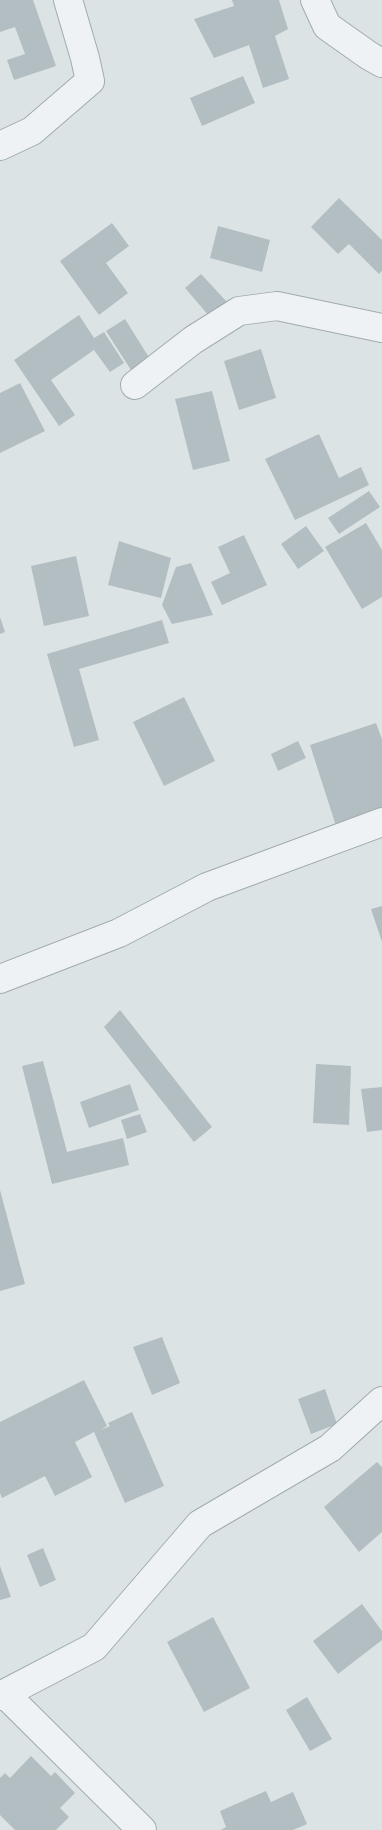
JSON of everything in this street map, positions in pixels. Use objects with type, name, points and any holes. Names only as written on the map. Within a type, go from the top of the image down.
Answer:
[{"type":"street","points":[[0,146],[32,131],[90,82],[68,0]]},
{"type":"street","points":[[315,0],[327,26],[368,56],[382,63]]},
{"type":"street","points":[[135,385],[193,340],[239,311],[277,306],[382,328]]},
{"type":"street","points":[[0,979],[120,933],[207,888],[382,822]]},
{"type":"street","points":[[142,1830],[3,1695],[94,1647],[200,1524],[330,1448],[382,1401]]},
{"type":"building","points":[[0,0],[33,0],[56,66],[14,80],[7,60],[25,54],[15,27],[0,32]]},
{"type":"building","points":[[232,0],[279,0],[288,29],[275,36],[289,79],[263,88],[249,45],[214,58],[194,19],[234,6]]},
{"type":"building","points":[[243,76],[255,103],[202,126],[190,98]]},
{"type":"building","points":[[339,198],[382,240],[382,271],[379,274],[349,244],[338,254],[311,227]]},
{"type":"building","points":[[112,223],[129,246],[106,263],[128,293],[99,315],[60,261]]},
{"type":"building","points":[[218,226],[270,240],[262,272],[210,258]]},
{"type":"building","points":[[201,274],[227,302],[210,317],[185,288]]},
{"type":"building","points":[[79,315],[94,338],[104,332],[124,363],[110,372],[94,350],[51,380],[75,415],[59,426],[14,360]]},
{"type":"building","points":[[125,319],[150,359],[131,370],[106,331]]},
{"type":"building","points":[[261,349],[276,398],[239,410],[224,361]]},
{"type":"building","points":[[20,383],[45,431],[0,453],[0,393]]},
{"type":"building","points":[[212,391],[230,461],[193,470],[175,399]]},
{"type":"building","points":[[319,434],[339,478],[361,467],[369,485],[295,520],[265,459]]},
{"type":"building","points":[[369,491],[380,507],[339,534],[328,518]]},
{"type":"building","points":[[366,523],[382,550],[382,597],[362,609],[325,547]]},
{"type":"building","points":[[306,526],[324,551],[298,569],[281,544]]},
{"type":"building","points":[[244,535],[267,585],[222,605],[211,582],[230,573],[218,547]]},
{"type":"building","points":[[119,541],[171,558],[161,598],[108,585]]},
{"type":"building","points":[[76,556],[89,616],[44,626],[31,566]]},
{"type":"building","points":[[191,563],[213,615],[172,624],[162,605],[176,567]]},
{"type":"building","points":[[0,617],[5,632],[0,634]]},
{"type":"building","points":[[162,620],[169,643],[79,669],[99,740],[74,747],[47,654]]},
{"type":"building","points":[[184,697],[215,761],[164,786],[133,722]]},
{"type":"building","points":[[376,723],[382,739],[382,814],[337,829],[310,745]]},
{"type":"building","points":[[298,741],[306,758],[278,771],[271,754]]},
{"type":"building","points":[[382,906],[382,942],[371,909]]},
{"type":"building","points":[[120,1010],[212,1127],[194,1142],[104,1027]]},
{"type":"building","points":[[43,1061],[67,1152],[123,1138],[129,1165],[52,1184],[22,1066]]},
{"type":"building","points":[[316,1064],[351,1066],[349,1125],[313,1123]]},
{"type":"building","points":[[130,1084],[139,1110],[89,1128],[80,1102]]},
{"type":"building","points":[[382,1087],[382,1130],[367,1132],[361,1089]]},
{"type":"building","points":[[140,1114],[147,1132],[127,1139],[121,1120]]},
{"type":"building","points":[[0,1190],[25,1284],[0,1291]]},
{"type":"building","points":[[162,1337],[180,1383],[152,1395],[133,1347]]},
{"type":"building","points":[[84,1380],[107,1426],[101,1430],[110,1426],[108,1423],[132,1412],[164,1486],[125,1503],[94,1432],[75,1442],[92,1477],[55,1496],[45,1476],[2,1498],[0,1493],[0,1422]]},
{"type":"building","points":[[325,1389],[337,1424],[311,1434],[298,1399]]},
{"type":"building","points":[[377,1462],[382,1467],[382,1532],[359,1552],[324,1507]]},
{"type":"building","points":[[43,1548],[56,1580],[40,1587],[27,1555]]},
{"type":"building","points":[[0,1566],[11,1597],[0,1600]]},
{"type":"building","points":[[362,1604],[382,1631],[382,1640],[338,1674],[313,1641]]},
{"type":"building","points":[[213,1617],[250,1688],[204,1712],[167,1642]]},
{"type":"building","points":[[307,1697],[332,1739],[310,1751],[286,1710]]},
{"type":"building","points":[[31,1756],[51,1776],[55,1772],[75,1793],[60,1808],[69,1817],[56,1830],[15,1830],[0,1815],[0,1778],[5,1773],[10,1778]]},
{"type":"building","points":[[266,1791],[271,1802],[293,1792],[307,1824],[293,1830],[221,1830],[226,1827],[220,1811]]}]
